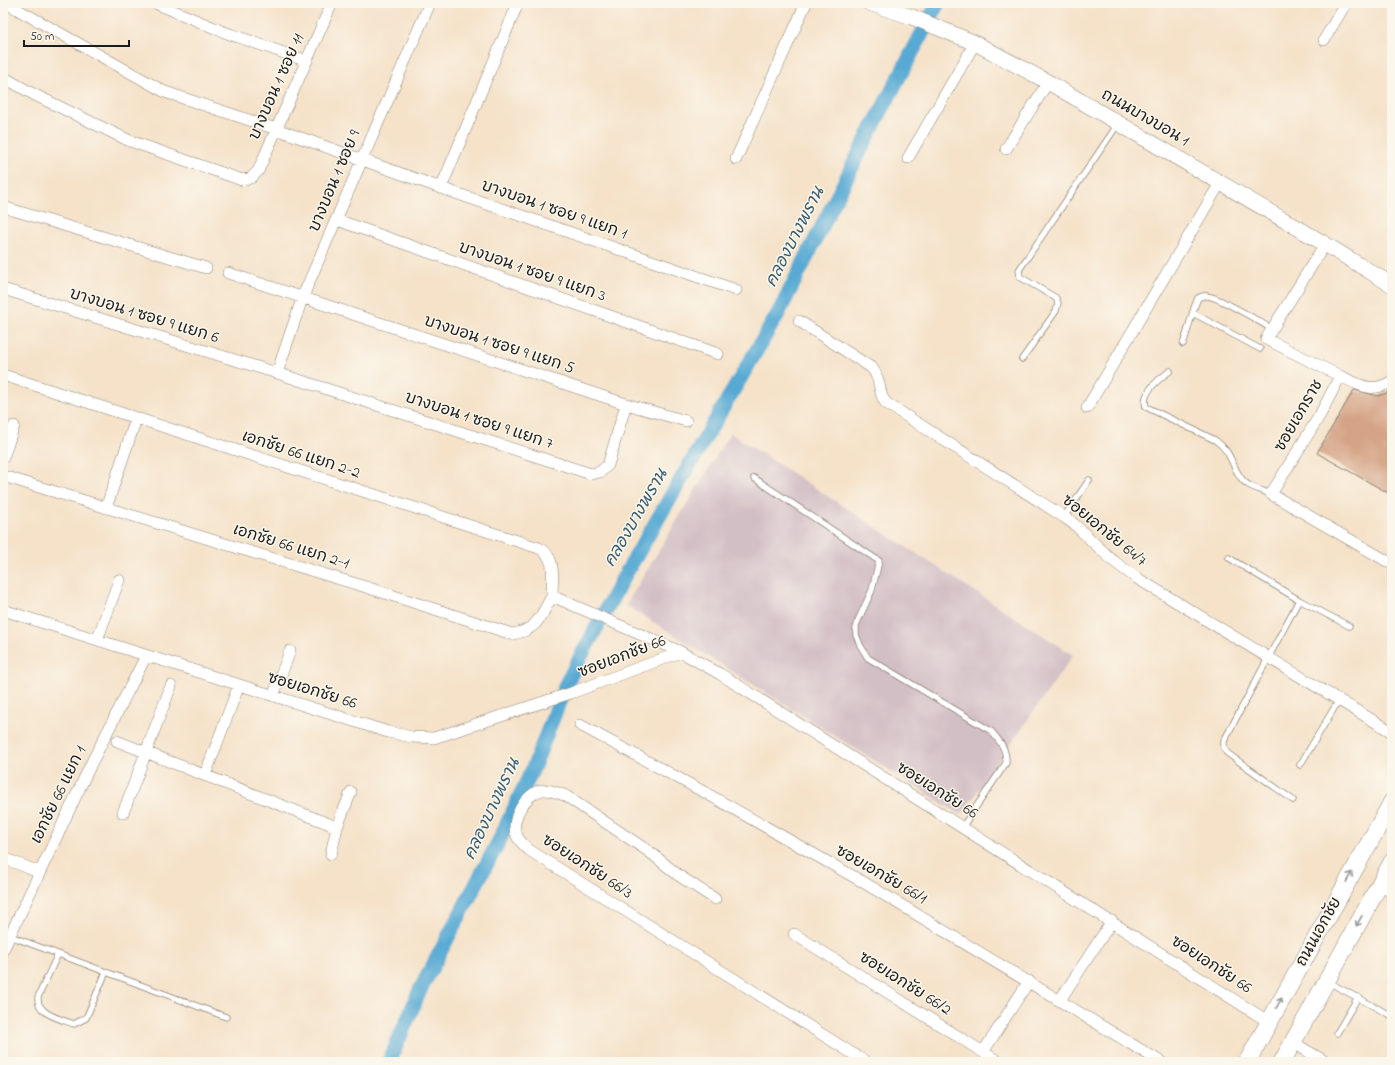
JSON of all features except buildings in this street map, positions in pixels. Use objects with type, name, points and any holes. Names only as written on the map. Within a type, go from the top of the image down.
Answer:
[{"type":"main road","name":"ถนนบางบอน 1","points":[[870,3],[912,17],[975,43],[1048,82],[1325,244],[1392,285]]},
{"type":"main road","name":"ถนนเอกชัย","points":[[1247,1062],[1392,802]]},
{"type":"main road","name":"ถนนเอกชัย","points":[[1282,1062],[1326,981],[1388,878]]},
{"type":"street","name":"บางบอน 1 ซอย 9 แยก 1","points":[[6,3],[165,92],[276,129],[736,290]]},
{"type":"street","points":[[155,3],[224,32],[306,61]]},
{"type":"street","name":"บางบอน 1 ซอย 11","points":[[3,77],[35,95],[130,141],[242,180],[247,180],[258,170],[332,3]]},
{"type":"street","name":"บางบอน 1 ซอย 9","points":[[277,373],[303,296],[361,159],[430,3]]},
{"type":"street","points":[[441,188],[518,3]]},
{"type":"street","points":[[736,159],[806,3]]},
{"type":"street","points":[[1324,40],[1346,3]]},
{"type":"street","points":[[908,158],[975,43]]},
{"type":"street","points":[[1006,149],[1048,82]]},
{"type":"street","points":[[1087,408],[1220,183]]},
{"type":"street","points":[[3,207],[206,268]]},
{"type":"street","name":"บางบอน 1 ซอย 9 แยก 3","points":[[336,220],[718,354]]},
{"type":"street","points":[[1272,329],[1325,244]]},
{"type":"street","name":"บางบอน 1 ซอย 9 แยก 5","points":[[228,273],[303,296],[626,404],[686,421]]},
{"type":"street","name":"บางบอน 1 ซอย 9 แยก 6","points":[[3,289],[277,373]]},
{"type":"street","name":"ซอยเอกชัย 64/7","points":[[799,321],[872,368],[879,379],[882,400],[1064,517],[1079,528],[1112,560],[1135,577],[1392,732]]},
{"type":"street","name":"ซอยเอกราช","points":[[1271,494],[1316,421],[1340,376],[1266,339],[1272,329]]},
{"type":"street","name":"บางบอน 1 ซอย 9 แยก 7","points":[[277,373],[591,474],[600,472],[608,465],[626,404]]},
{"type":"street","name":"เอกชัย 66 แยก 2-2","points":[[3,375],[539,548],[550,556],[552,564],[552,596]]},
{"type":"street","points":[[1340,376],[1364,387],[1376,389],[1392,381]]},
{"type":"street","points":[[106,508],[136,418]]},
{"type":"street","points":[[3,458],[14,426]]},
{"type":"street","name":"เอกชัย 66 แยก 2-1","points":[[3,476],[369,588],[512,634],[522,633],[531,629],[538,621],[552,596]]},
{"type":"street","points":[[1271,494],[1392,564]]},
{"type":"street","points":[[97,640],[120,580]]},
{"type":"street","points":[[552,596],[681,652]]},
{"type":"street","name":"ซอยเอกชัย 66","points":[[3,610],[412,738],[434,738],[571,693],[681,652],[720,674],[963,826],[1269,1022]]},
{"type":"street","points":[[274,696],[290,650]]},
{"type":"street","name":"เอกชัย 66 แยก 1","points":[[3,950],[39,872],[146,656]]},
{"type":"street","points":[[204,775],[239,685]]},
{"type":"street","points":[[123,813],[171,686]]},
{"type":"street","name":"ซอยเอกชัย 66/1","points":[[580,726],[704,792],[850,874],[1161,1062]]},
{"type":"street","points":[[117,741],[337,827]]},
{"type":"street","name":"ซอยเอกชัย 66/3","points":[[715,899],[678,875],[651,853],[566,796],[551,790],[543,790],[531,794],[523,803],[516,820],[515,831],[517,838],[530,850],[866,1062]]},
{"type":"street","points":[[331,854],[337,827],[351,792]]},
{"type":"street","points":[[3,858],[39,872]]},
{"type":"street","points":[[1060,1000],[1112,921]]},
{"type":"street","name":"ซอยเอกชัย 66/2","points":[[794,934],[998,1062]]},
{"type":"street","points":[[983,1052],[1029,982]]},
{"type":"street","points":[[1292,1042],[1326,1062]]},
{"type":"lane","points":[[1022,359],[1056,310],[1058,303],[1056,298],[1020,277],[1019,270],[1118,123]]},
{"type":"lane","points":[[1182,344],[1198,298],[1207,296],[1272,329]]},
{"type":"lane","points":[[1193,313],[1260,349]]},
{"type":"lane","points":[[1170,371],[1158,379],[1152,386],[1146,400],[1146,407],[1225,446],[1240,478],[1255,488],[1271,494]]},
{"type":"lane","points":[[754,478],[879,561],[872,590],[856,624],[856,635],[868,658],[991,731],[1004,745],[1006,763],[963,826]]},
{"type":"lane","points":[[1064,517],[1089,480]]},
{"type":"lane","points":[[1229,558],[1299,600],[1349,626]]},
{"type":"lane","points":[[1293,800],[1227,753],[1224,748],[1224,741],[1299,600]]},
{"type":"lane","points":[[1300,765],[1339,700]]},
{"type":"lane","points":[[10,936],[226,1016]]},
{"type":"lane","points":[[58,954],[38,997],[38,1003],[42,1011],[74,1024],[86,1018],[106,972]]},
{"type":"lane","points":[[1326,981],[1392,1016]]},
{"type":"lane","points":[[1337,1032],[1358,998]]},
{"type":"shaded area","points":[[730,433],[1073,655],[961,815],[626,605]]},
{"type":"waterway","name":"คลองบางพราน","points":[[389,1062],[420,990],[500,839],[534,766],[567,682],[622,580],[779,312],[857,157],[938,3]]}]
